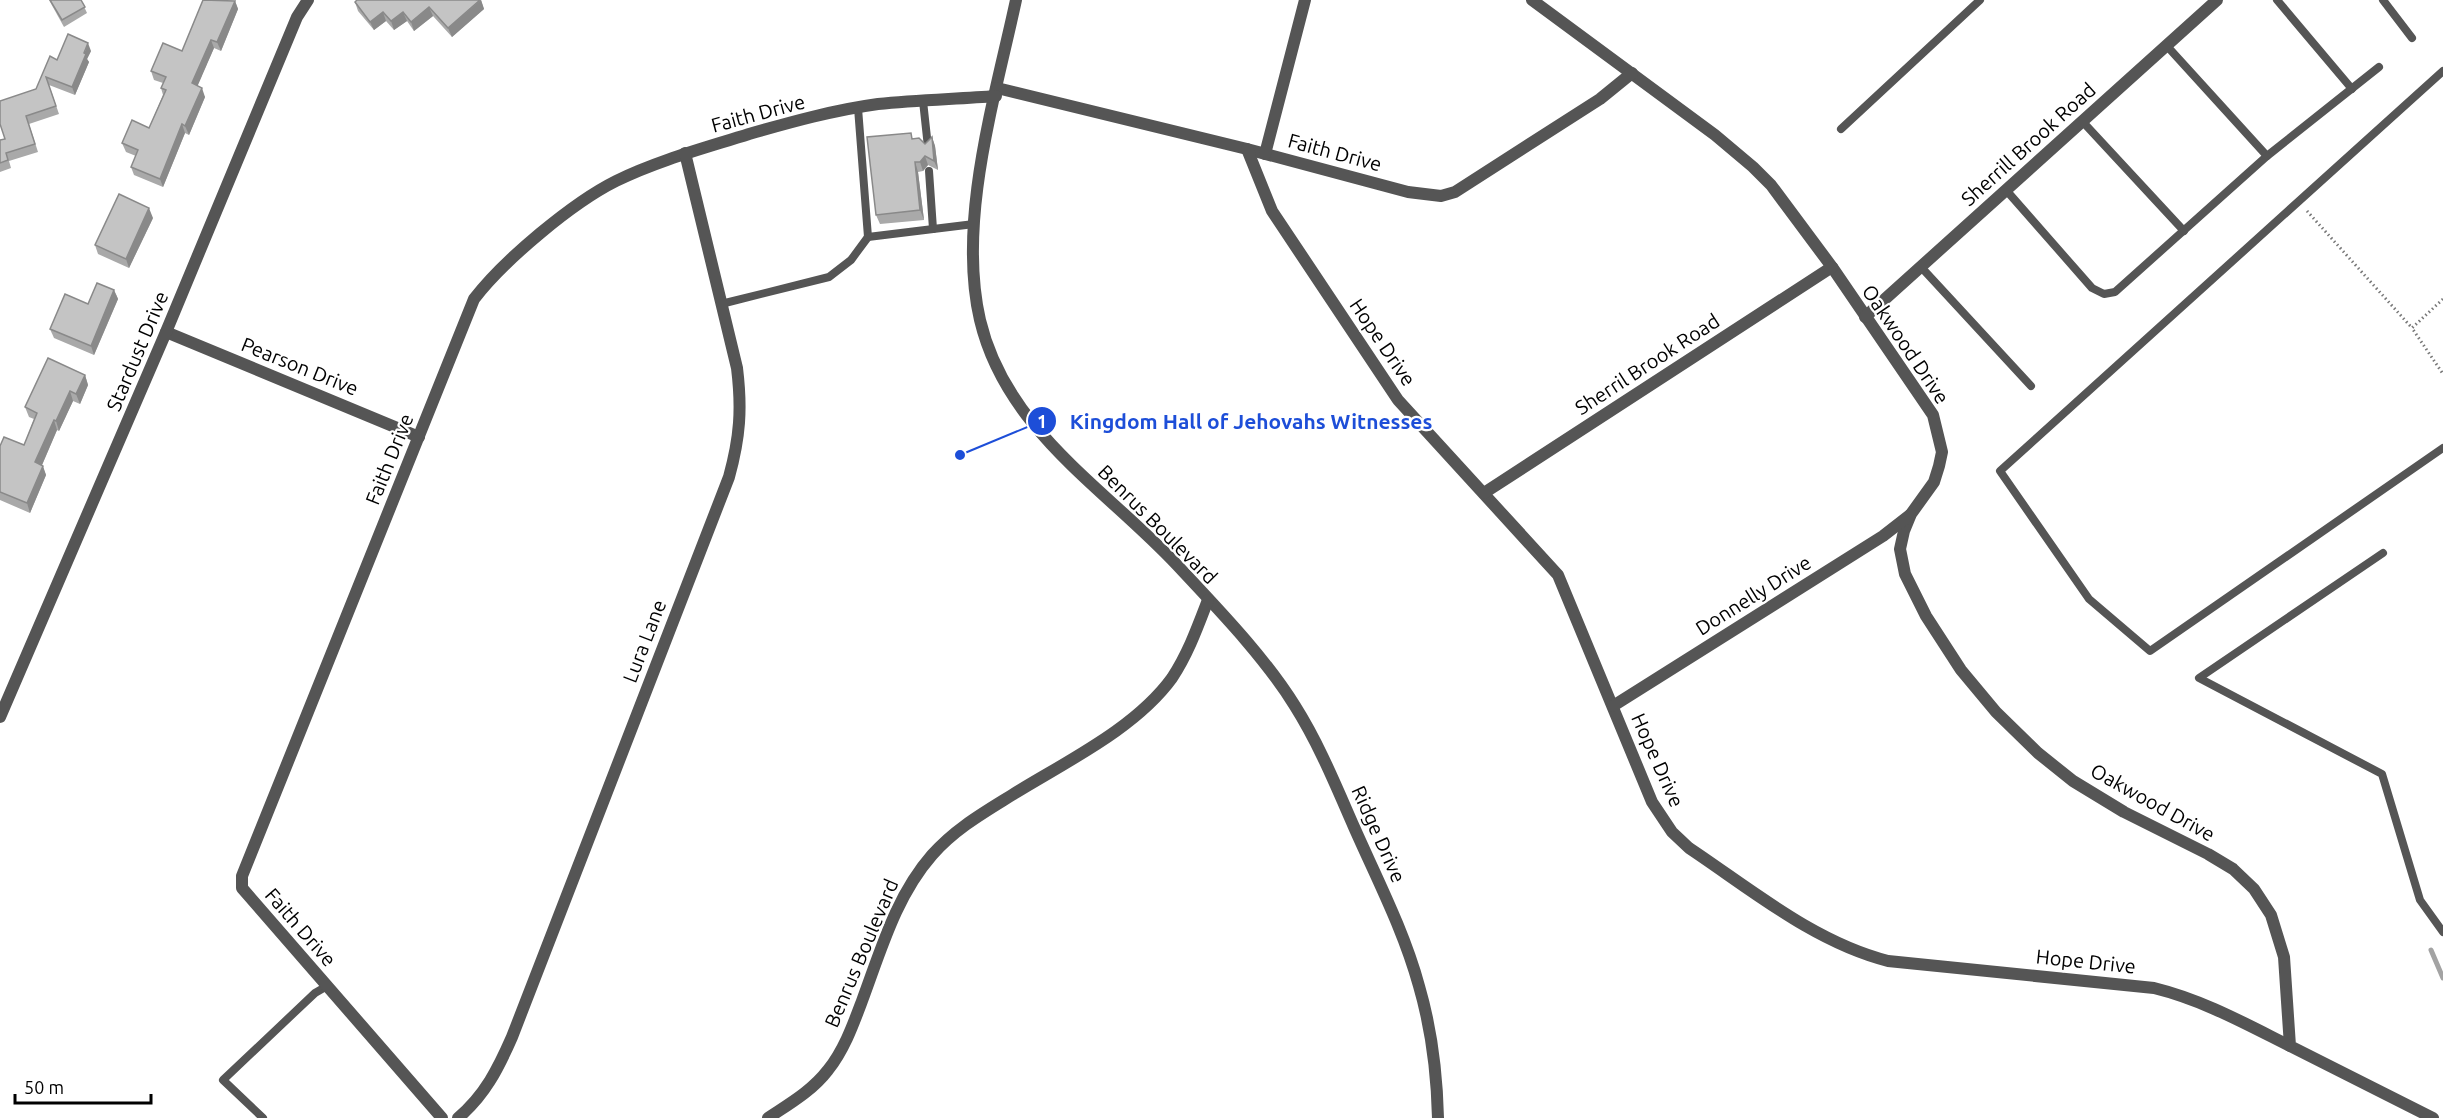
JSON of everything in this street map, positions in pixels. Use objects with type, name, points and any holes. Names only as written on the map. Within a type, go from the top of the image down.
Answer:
[{"type":"street","name":"Stardust Drive","points":[[0,717],[166,332],[297,17],[308,0]]},
{"type":"street","name":"Benrus Boulevard","points":[[768,1118],[798,1098],[829,1070],[850,1032],[894,914],[905,892],[932,855],[967,823],[1138,714],[1172,678],[1193,640],[1208,600],[1155,542],[1069,464],[1028,418],[1012,396],[996,365],[981,323],[973,270],[974,224],[985,147],[1016,0]]},
{"type":"street","points":[[1265,154],[1305,0]]},
{"type":"street","name":"Oakwood Drive","points":[[1532,0],[1715,135],[1753,167],[1772,185],[1832,267],[1933,415],[1942,452],[1934,482],[1911,514],[1900,549],[1905,574],[1926,616],[1955,661],[1996,712],[2038,753],[2073,781],[2124,812],[2233,869],[2254,889],[2271,915],[2284,957],[2290,1046]]},
{"type":"street","name":"Sherrill Brook Road","points":[[1866,317],[2215,0]]},
{"type":"street","name":"Faith Drive","points":[[442,1118],[242,888],[242,876],[464,321],[474,299],[488,280],[542,233],[617,180],[685,153],[790,123],[858,108],[997,92],[1247,149],[1408,192],[1441,196],[1455,192],[1600,99],[1632,73]]},
{"type":"street","name":"Hope Drive","points":[[1247,149],[1272,211],[1398,400],[1558,575],[1652,802],[1672,832],[1699,855],[1815,932],[1844,947],[1888,961],[2154,988],[2213,1008],[2290,1046]]},
{"type":"street","name":"Lura Lane","points":[[458,1118],[484,1093],[499,1069],[729,477],[738,443],[741,402],[737,368],[685,153]]},
{"type":"street","name":"Sherril Brook Road","points":[[1484,493],[1832,267]]},
{"type":"street","name":"Pearson Drive","points":[[166,332],[419,436]]},
{"type":"street","name":"Donnelly Drive","points":[[1613,706],[1883,536],[1911,514]]},
{"type":"street","name":"Ridge Drive","points":[[1208,600],[1260,659],[1295,705],[1319,749],[1397,922],[1419,986],[1432,1053],[1438,1118]]},
{"type":"street","points":[[2290,1046],[2433,1118]]},
{"type":"lane","points":[[1841,129],[1980,0]]},
{"type":"lane","points":[[2277,0],[2352,89]]},
{"type":"lane","points":[[2384,0],[2412,38]]},
{"type":"lane","points":[[2166,45],[2267,156]]},
{"type":"lane","points":[[2006,190],[2092,288],[2104,294],[2115,292],[2267,156],[2379,67]]},
{"type":"lane","points":[[2443,71],[2000,471],[2089,599],[2150,651],[2443,448]]},
{"type":"lane","points":[[923,101],[928,147]]},
{"type":"lane","points":[[721,304],[829,277],[851,260],[868,237],[858,108]]},
{"type":"lane","points":[[2082,121],[2184,231]]},
{"type":"lane","points":[[929,171],[933,229]]},
{"type":"lane","points":[[868,237],[974,224]]},
{"type":"lane","points":[[1921,267],[2031,386]]},
{"type":"lane","points":[[2383,553],[2199,678],[2382,774],[2420,900],[2443,932]]},
{"type":"lane","points":[[263,1118],[223,1080],[315,993],[327,986]]},
{"type":"path","points":[[2299,201],[2412,328],[2443,374]]},
{"type":"path","points":[[2412,328],[2443,299]]},
{"type":"building","points":[[50,0],[81,0],[85,7],[62,20]]},
{"type":"building","points":[[203,0],[235,1],[217,42],[211,40],[192,83],[202,88],[185,126],[182,124],[160,179],[131,167],[138,150],[122,143],[132,120],[149,128],[166,90],[161,88],[166,77],[151,71],[163,43],[182,51]]},
{"type":"building","points":[[357,0],[480,0],[448,28],[429,7],[411,22],[403,12],[391,21],[383,12],[370,22],[355,2]]},
{"type":"building","points":[[68,34],[88,43],[84,53],[86,54],[72,87],[46,77],[56,106],[26,116],[35,144],[6,153],[8,160],[0,163],[0,140],[5,139],[0,124],[0,101],[36,89],[50,56],[57,60]]},
{"type":"building","points":[[911,133],[912,139],[919,138],[925,144],[932,137],[934,161],[925,156],[920,162],[915,162],[920,210],[876,215],[867,137]]},
{"type":"building","points":[[119,194],[149,208],[126,259],[95,245]]},
{"type":"building","points":[[97,283],[114,290],[91,346],[50,329],[65,294],[88,304]]},
{"type":"building","points":[[48,358],[85,375],[76,394],[70,391],[56,421],[54,420],[35,462],[43,466],[27,503],[0,492],[0,446],[4,437],[24,445],[37,413],[25,407]]},
{"type":"waterway","points":[[2431,950],[2443,978]]},
{"type":"place","name":"Kingdom Hall of Jehovahs Witnesses","points":[[960,455]]}]
